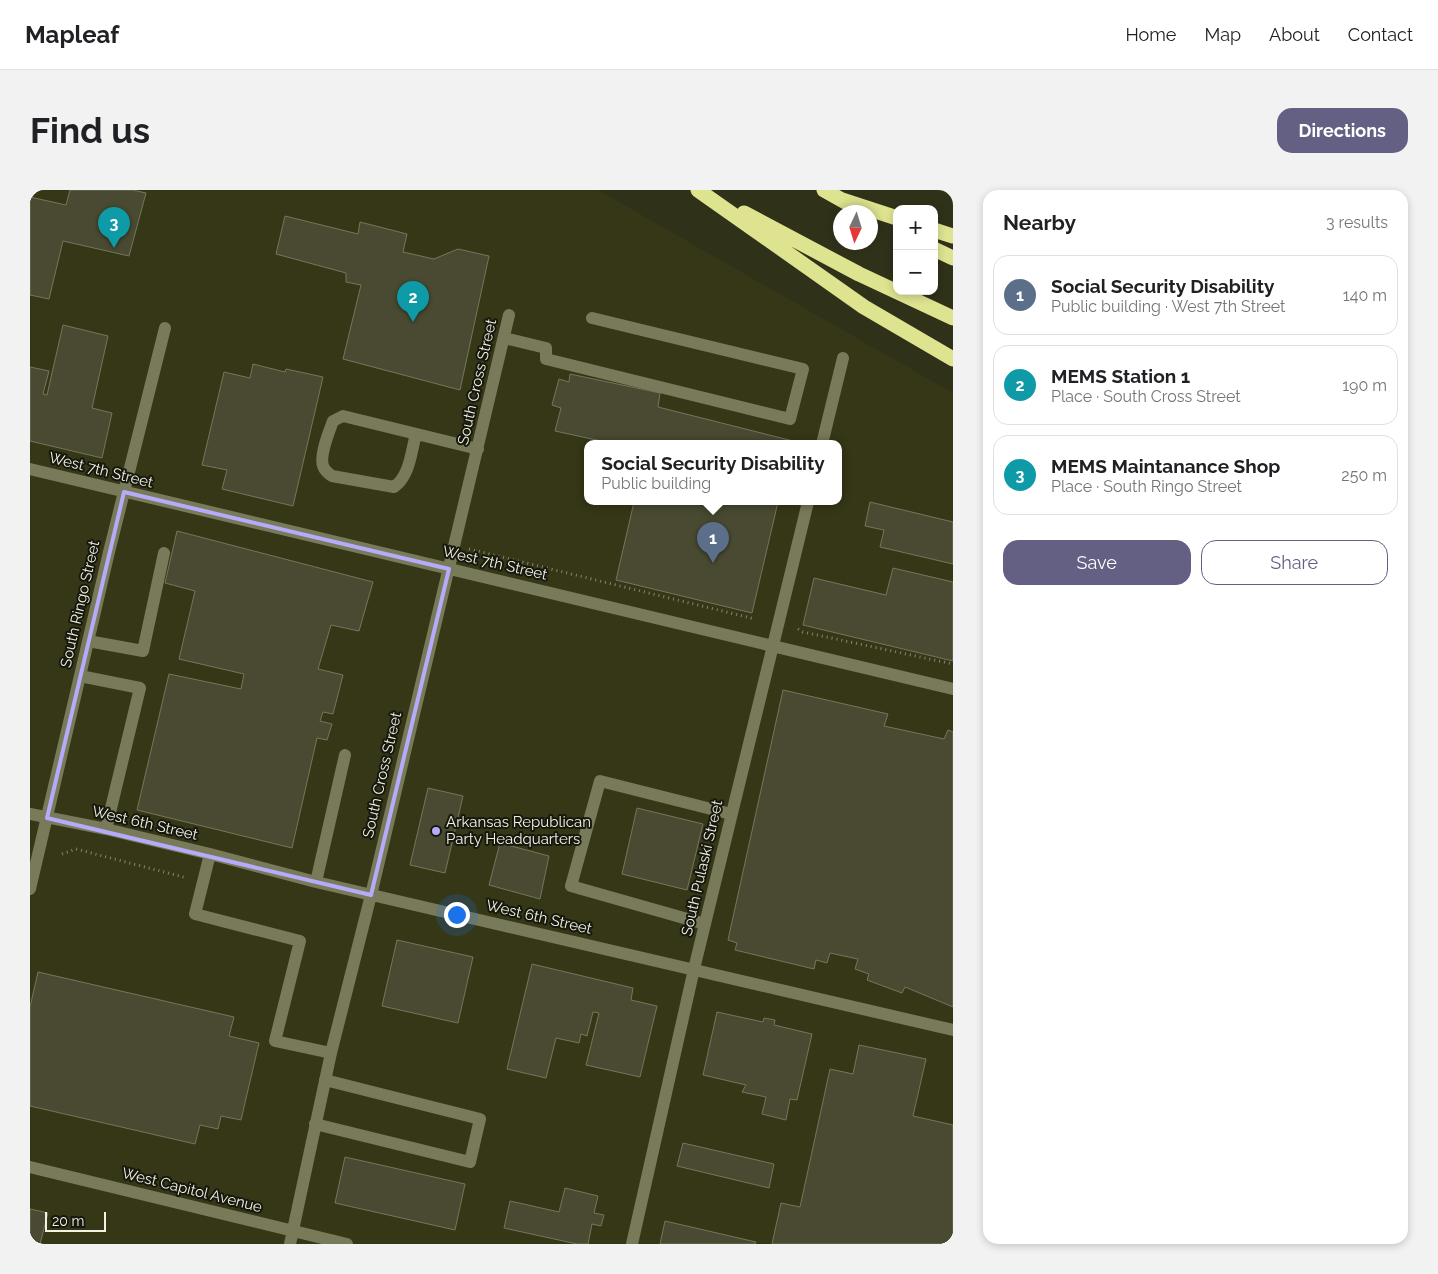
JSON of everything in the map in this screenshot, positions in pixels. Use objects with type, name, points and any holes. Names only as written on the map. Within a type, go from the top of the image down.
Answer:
[{"type":"highway","points":[[698,190],[859,274],[953,318]]},
{"type":"highway","points":[[698,190],[864,307],[953,360]]},
{"type":"highway","points":[[824,190],[852,205]]},
{"type":"highway","points":[[842,200],[893,217]]},
{"type":"highway","points":[[878,219],[893,227]]},
{"type":"highway","points":[[938,231],[953,236]]},
{"type":"highway","points":[[936,250],[953,258]]},
{"type":"street","name":"South Cross Street","points":[[290,1244],[331,1053],[509,315]]},
{"type":"street","points":[[504,338],[546,348],[546,359],[790,419],[803,369],[592,318]]},
{"type":"street","name":"South Ringo Street","points":[[30,889],[88,641],[165,328]]},
{"type":"street","points":[[823,440],[843,358]]},
{"type":"street","points":[[416,434],[405,475],[401,482],[394,487],[332,476],[324,470],[322,463],[327,437],[334,421],[343,416],[478,449]]},
{"type":"street","name":"West 7th Street","points":[[30,469],[953,689]]},
{"type":"street","name":"South Pulaski Street","points":[[632,1244],[694,969],[807,505]]},
{"type":"street","points":[[88,641],[143,651],[164,553]]},
{"type":"street","points":[[80,676],[140,688],[106,829]]},
{"type":"street","points":[[316,882],[345,755]]},
{"type":"street","points":[[705,924],[571,886],[600,780],[731,814]]},
{"type":"street","name":"West 6th Street","points":[[30,814],[106,829],[370,895],[953,1030]]},
{"type":"street","points":[[210,854],[195,914],[300,941],[275,1041],[331,1053]]},
{"type":"street","points":[[315,1124],[470,1162],[480,1119],[325,1080]]},
{"type":"street","name":"West Capitol Avenue","points":[[30,1167],[348,1244]]},
{"type":"path","points":[[467,549],[755,619]]},
{"type":"path","points":[[798,629],[803,632],[953,664]]},
{"type":"path","points":[[62,854],[76,849],[203,882]]},
{"type":"highlighted area","points":[[124,492],[449,569],[371,895],[47,818]]},
{"type":"shaded area","points":[[30,190],[598,190],[953,393],[953,1244],[30,1244]]},
{"type":"building","points":[[70,190],[133,190],[146,193],[129,256],[63,241],[49,299],[30,295],[30,197],[66,205]]},
{"type":"building","points":[[285,216],[358,234],[360,222],[407,234],[403,252],[434,259],[458,249],[489,256],[460,390],[343,359],[361,285],[346,282],[346,273],[276,254]]},
{"type":"building","points":[[63,325],[108,336],[92,408],[112,413],[102,458],[30,441],[30,367],[49,371],[43,394],[47,395]]},
{"type":"building","points":[[253,364],[285,372],[286,369],[323,377],[293,506],[222,489],[227,470],[202,465],[224,372],[250,378]]},
{"type":"building","points":[[570,374],[660,393],[658,407],[789,440],[597,440],[555,431],[561,408],[552,405],[559,379],[569,382]]},
{"type":"building","points":[[870,502],[953,522],[953,564],[880,547],[884,530],[865,526]]},
{"type":"building","points":[[633,505],[777,505],[752,613],[616,580]]},
{"type":"building","points":[[177,531],[373,582],[359,631],[331,625],[318,669],[343,675],[333,714],[323,712],[320,721],[332,724],[327,740],[317,738],[292,848],[137,810],[169,674],[241,689],[244,674],[179,659],[195,591],[165,583]]},
{"type":"building","points":[[893,568],[953,582],[953,661],[803,625],[814,578],[886,595]]},
{"type":"building","points":[[783,690],[888,714],[884,726],[944,739],[948,730],[953,732],[953,1007],[905,987],[902,993],[867,980],[869,974],[855,969],[858,959],[830,953],[827,963],[816,960],[814,969],[735,950],[737,943],[728,940]]},
{"type":"building","name":"Arkansas Republican Party Headquarters","points":[[428,788],[463,796],[445,873],[410,865]]},
{"type":"building","points":[[637,808],[703,824],[687,890],[622,874]]},
{"type":"building","points":[[500,843],[549,856],[540,899],[489,885]]},
{"type":"building","points":[[397,940],[473,957],[458,1023],[382,1006]]},
{"type":"building","points":[[532,964],[633,988],[631,1000],[657,1006],[640,1077],[586,1065],[599,1013],[593,1012],[587,1036],[581,1034],[579,1043],[556,1038],[546,1078],[507,1069]]},
{"type":"building","points":[[38,972],[234,1017],[229,1036],[259,1043],[241,1120],[221,1116],[218,1129],[200,1125],[195,1144],[30,1106],[30,1007]]},
{"type":"building","points":[[717,1012],[763,1022],[764,1018],[775,1020],[774,1025],[812,1034],[797,1100],[790,1099],[786,1120],[762,1114],[766,1097],[742,1092],[746,1085],[703,1075]]},
{"type":"building","points":[[859,1045],[926,1059],[913,1116],[953,1125],[953,1244],[772,1244],[781,1203],[800,1207],[830,1069],[853,1074]]},
{"type":"building","points":[[683,1143],[774,1164],[769,1188],[677,1166]]},
{"type":"building","points":[[345,1157],[465,1184],[455,1230],[335,1203]]},
{"type":"building","points":[[565,1188],[598,1196],[594,1213],[604,1215],[601,1226],[592,1224],[588,1244],[577,1244],[504,1228],[510,1201],[559,1212]]},
{"type":"building","points":[[30,1209],[48,1213],[40,1244],[30,1244]]},
{"type":"building","points":[[665,1221],[756,1242],[755,1244],[660,1244]]},
{"type":"place","name":"MEMS Maintanance Shop","points":[[114,248]]},
{"type":"place","name":"MEMS Station 1","points":[[413,322]]},
{"type":"place","name":"Social Security Disability","points":[[713,563]]},
{"type":"place","name":"Arkansas Republican Party Headquarters","points":[[436,831]]}]
